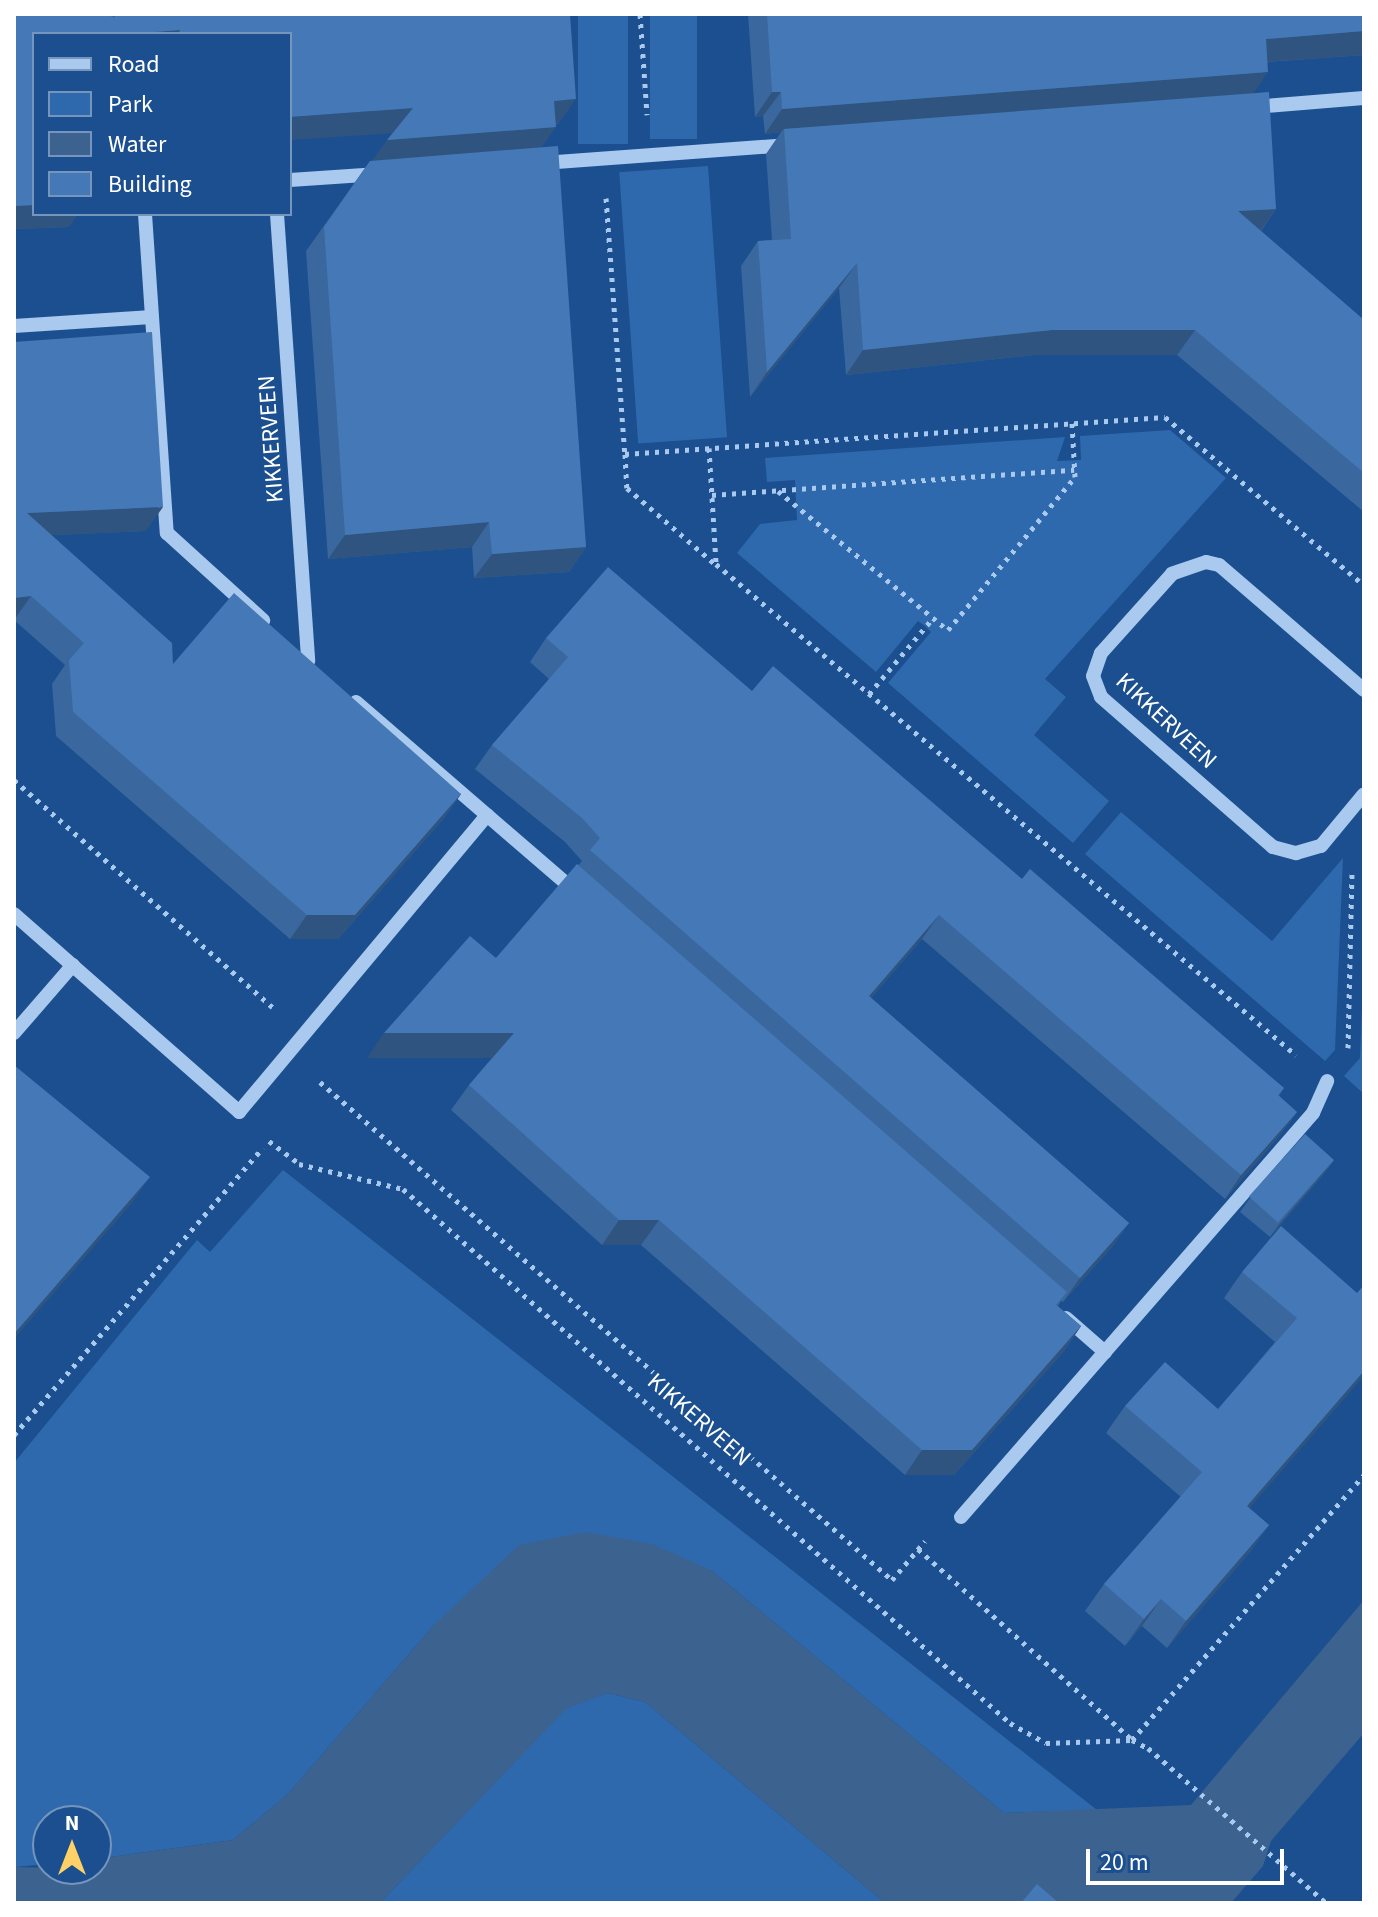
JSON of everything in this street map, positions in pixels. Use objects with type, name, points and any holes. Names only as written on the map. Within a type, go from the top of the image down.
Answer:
[{"type":"street","points":[[1237,109],[1364,98]]},
{"type":"street","points":[[525,164],[808,143]]},
{"type":"street","points":[[292,180],[400,172]]},
{"type":"street","points":[[145,216],[167,533],[273,629]]},
{"type":"street","name":"KIKKERVEEN","points":[[277,216],[308,661]]},
{"type":"street","points":[[14,326],[152,317]]},
{"type":"street","name":"KIKKERVEEN","points":[[1359,800],[1309,852],[1273,847],[1101,697],[1093,676],[1101,653],[1172,574],[1206,562],[1219,565],[1364,690]]},
{"type":"street","points":[[285,640],[320,671]]},
{"type":"street","points":[[344,692],[594,908]]},
{"type":"street","points":[[14,914],[239,1112],[487,815]]},
{"type":"street","points":[[14,1033],[73,965]]},
{"type":"street","points":[[961,1517],[1313,1113],[1327,1081]]},
{"type":"street","points":[[1057,1311],[1105,1352]]},
{"type":"path","points":[[640,14],[649,156]]},
{"type":"path","points":[[603,159],[627,488],[1327,1081],[1347,1053],[1359,800]]},
{"type":"path","points":[[625,454],[1165,417],[1364,585]]},
{"type":"path","points":[[778,491],[948,630],[1074,470],[1072,423]]},
{"type":"path","points":[[709,448],[716,564]]},
{"type":"path","points":[[712,495],[1074,470]]},
{"type":"path","points":[[869,694],[933,618]]},
{"type":"path","points":[[14,780],[335,1062],[318,1081],[892,1580],[942,1523],[961,1517]]},
{"type":"path","name":"KIKKERVEEN","points":[[239,1112],[299,1164],[403,1189],[1025,1734],[1073,1745],[1132,1740]]},
{"type":"path","points":[[14,1435],[269,1141]]},
{"type":"path","points":[[1132,1740],[1364,1475]]},
{"type":"path","points":[[918,1549],[1132,1740],[1161,1761],[1326,1903]]},
{"type":"green space","points":[[578,14],[628,14],[628,144],[578,144]]},
{"type":"green space","points":[[650,14],[697,14],[697,139],[650,139]]},
{"type":"green space","points":[[708,166],[727,437],[638,444],[619,172]]},
{"type":"green space","points":[[1170,430],[1226,478],[1045,679],[1066,697],[1034,735],[1109,801],[1073,843],[888,683],[931,632],[925,626],[918,621],[876,672],[737,553],[760,524],[797,520],[795,480],[767,482],[765,458],[1065,437],[1057,461],[1081,460],[1080,436]]},
{"type":"green space","points":[[1121,812],[1272,941],[1343,858],[1335,1050],[1325,1061],[1085,854]]},
{"type":"green space","points":[[1364,958],[1364,1094],[1344,1076],[1360,1058]]},
{"type":"green space","points":[[283,1170],[1097,1810],[1004,1813],[711,1570],[434,1625],[288,1794],[233,1840],[112,1857],[112,1805],[32,1805],[32,1865],[14,1867],[14,1463],[197,1240],[210,1252]]},
{"type":"green space","points":[[607,1693],[645,1702],[885,1903],[380,1903],[566,1708]]},
{"type":"water","points":[[586,1532],[652,1544],[711,1570],[1004,1813],[1191,1805],[1364,1600],[1364,1733],[1271,1841],[1263,1866],[1231,1903],[885,1903],[645,1702],[607,1693],[566,1709],[380,1903],[14,1903],[14,1867],[32,1867],[32,1885],[112,1885],[112,1857],[233,1840],[288,1794],[434,1625],[519,1545]]},
{"type":"building","points":[[14,14],[106,14],[115,18],[115,14],[570,14],[576,99],[554,101],[556,127],[387,140],[413,108],[292,117],[292,32],[32,32],[32,205],[14,206]]},
{"type":"building","points":[[767,14],[1364,14],[1364,31],[1266,39],[1268,72],[782,109],[781,92],[772,92]]},
{"type":"building","points":[[1269,92],[1276,209],[1238,211],[1364,320],[1364,473],[1195,330],[1052,330],[863,350],[857,263],[767,372],[758,241],[791,239],[784,129]]},
{"type":"building","points":[[558,146],[586,547],[492,554],[489,522],[345,535],[324,227],[370,161]]},
{"type":"building","points":[[152,332],[163,507],[27,513],[172,643],[173,664],[234,593],[461,794],[355,915],[307,915],[73,712],[69,660],[84,643],[31,596],[14,598],[14,342]]},
{"type":"building","points":[[608,567],[752,691],[773,666],[1022,879],[1030,869],[1284,1088],[1278,1095],[1297,1112],[1241,1175],[939,915],[869,996],[1129,1223],[1080,1278],[590,850],[600,838],[582,818],[492,745],[568,657],[546,638]]},
{"type":"building","points":[[577,864],[1067,1292],[1056,1305],[1081,1326],[972,1450],[922,1450],[659,1220],[619,1220],[469,1085],[514,1033],[384,1033],[470,936],[496,958]]},
{"type":"building","points":[[14,1065],[150,1177],[14,1334]]},
{"type":"building","points":[[1305,1134],[1334,1160],[1278,1223],[1249,1196]]},
{"type":"building","points":[[1281,1226],[1357,1293],[1364,1285],[1364,1371],[1247,1506],[1269,1525],[1186,1621],[1161,1599],[1144,1619],[1104,1584],[1202,1472],[1125,1406],[1165,1362],[1218,1409],[1297,1318],[1242,1272]]},
{"type":"building","points":[[1037,1884],[1059,1903],[1021,1903]]}]
